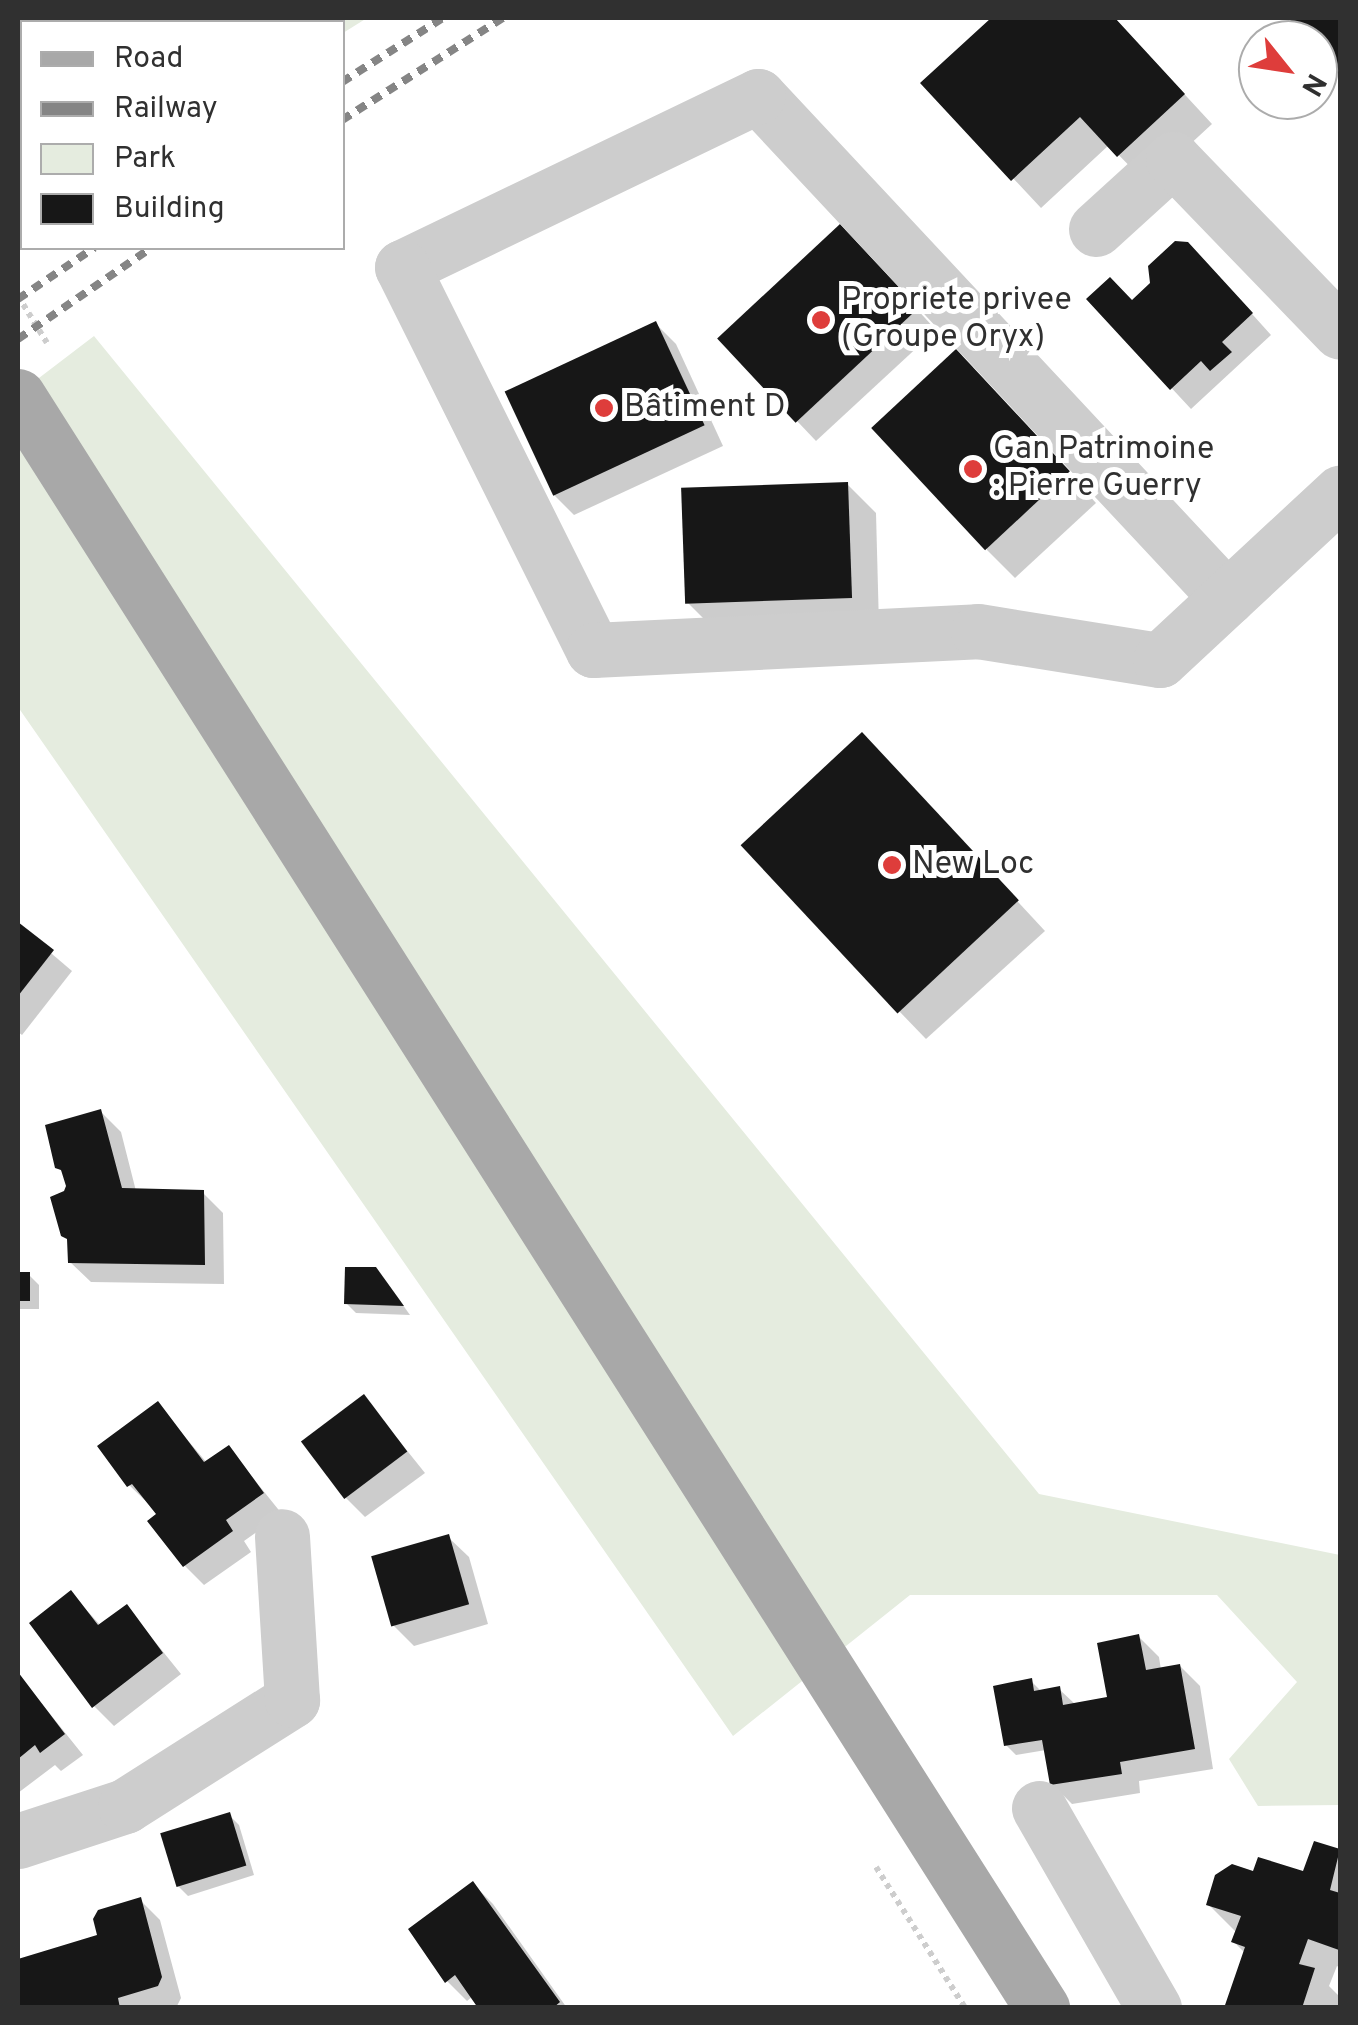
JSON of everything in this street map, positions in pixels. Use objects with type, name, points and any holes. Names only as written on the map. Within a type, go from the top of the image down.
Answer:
[{"type":"main road","points":[[18,396],[1042,2008]]},
{"type":"street","points":[[1227,598],[758,96],[402,267],[593,650],[978,630],[1160,660],[1340,494]]},
{"type":"street","points":[[1096,228],[1174,159],[1340,332]]},
{"type":"street","points":[[18,1841],[125,1806],[292,1700],[282,1536]]},
{"type":"street","points":[[1039,1808],[1154,2008]]},
{"type":"green space","points":[[18,18],[367,18],[345,32],[345,20],[20,20],[18,240]]},
{"type":"green space","points":[[94,336],[1039,1494],[1340,1555],[1340,1805],[1258,1806],[1229,1759],[1297,1682],[1217,1595],[910,1595],[733,1736],[18,707],[18,394]]},
{"type":"building","points":[[991,18],[1115,18],[1185,94],[1117,157],[1080,117],[1011,181],[920,83]]},
{"type":"building","points":[[1340,18],[1340,74],[1338,20],[1290,20]]},
{"type":"building","points":[[840,224],[918,308],[796,423],[717,339]]},
{"type":"building","points":[[1175,241],[1188,242],[1253,313],[1222,342],[1232,352],[1210,371],[1201,361],[1170,390],[1086,299],[1110,277],[1132,300],[1150,283],[1148,266]]},
{"type":"building","name":"Bâtiment D","points":[[656,321],[705,425],[553,496],[505,392]]},
{"type":"building","points":[[956,349],[1070,471],[985,550],[871,428]]},
{"type":"building","points":[[848,482],[852,598],[685,604],[681,488]]},
{"type":"building","points":[[862,732],[1019,900],[897,1013],[741,845]]},
{"type":"building","points":[[18,922],[54,950],[18,996]]},
{"type":"building","points":[[101,1109],[122,1188],[204,1190],[205,1265],[68,1263],[67,1239],[61,1236],[50,1197],[66,1186],[61,1170],[55,1168],[45,1125]]},
{"type":"building","points":[[345,1267],[376,1267],[404,1306],[344,1304]]},
{"type":"building","points":[[18,1272],[30,1272],[30,1301],[18,1301]]},
{"type":"building","points":[[364,1394],[407,1452],[344,1499],[301,1442]]},
{"type":"building","points":[[158,1401],[204,1462],[229,1445],[264,1493],[226,1520],[233,1531],[183,1567],[147,1521],[156,1514],[132,1484],[127,1487],[97,1446]]},
{"type":"building","points":[[449,1534],[469,1604],[391,1626],[371,1556]]},
{"type":"building","points":[[71,1590],[98,1625],[127,1604],[163,1653],[92,1708],[29,1623]]},
{"type":"building","points":[[1139,1634],[1146,1670],[1180,1664],[1195,1749],[1120,1762],[1122,1774],[1050,1785],[1042,1740],[1004,1746],[993,1686],[1032,1678],[1034,1691],[1060,1686],[1063,1705],[1107,1697],[1097,1643]]},
{"type":"building","points":[[18,1672],[65,1734],[40,1753],[35,1745],[18,1759]]},
{"type":"building","points":[[230,1812],[246,1866],[177,1887],[160,1833]]},
{"type":"building","points":[[1314,1841],[1340,1849],[1330,1890],[1340,1893],[1339,1950],[1308,1939],[1299,1964],[1315,1968],[1302,2008],[1224,2008],[1245,1947],[1231,1942],[1241,1916],[1206,1905],[1215,1875],[1232,1864],[1253,1871],[1258,1857],[1303,1871]]},
{"type":"building","points":[[473,1881],[560,2002],[553,2008],[478,2008],[455,1975],[445,1983],[408,1929]]},
{"type":"building","points":[[141,1897],[162,1977],[158,1986],[118,1998],[120,2008],[18,2008],[18,1959],[97,1935],[93,1919],[98,1910]]},
{"type":"railway","points":[[345,80],[443,18]]},
{"type":"railway","points":[[345,118],[503,18]]},
{"type":"railway","points":[[18,299],[91,250]]},
{"type":"railway","points":[[18,339],[148,250]]},
{"type":"place","name":"Propriete privee (Groupe Oryx)","points":[[821,320]]},
{"type":"place","name":"Bâtiment D","points":[[604,408]]},
{"type":"place","name":"Gan Patrimoine : Pierre Guerry","points":[[973,469]]},
{"type":"place","name":"New Loc","points":[[892,865]]}]
